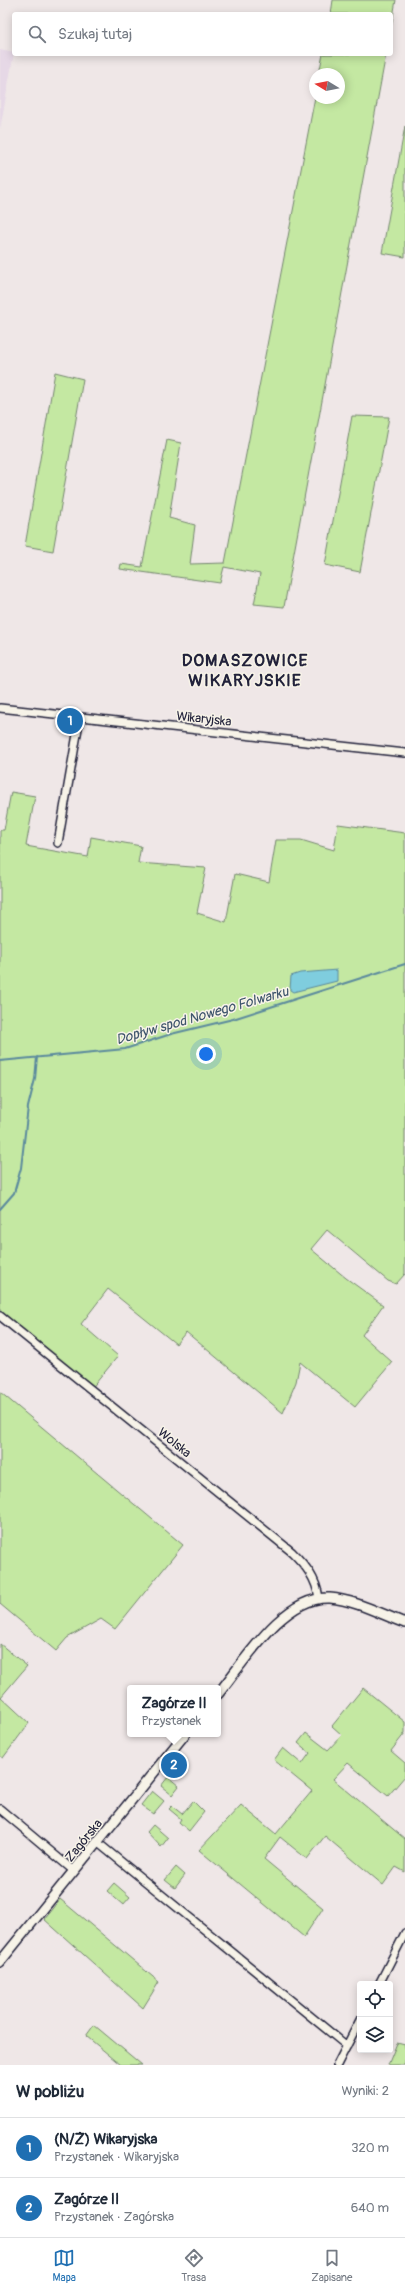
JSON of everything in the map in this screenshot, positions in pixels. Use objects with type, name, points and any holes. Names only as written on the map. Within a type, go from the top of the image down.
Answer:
[{"type":"street","name":"Wikaryjska","points":[[0,708],[405,753]]},
{"type":"street","points":[[58,843],[80,717]]},
{"type":"street","name":"Wolska","points":[[0,1316],[292,1552],[309,1568],[317,1587],[319,1598]]},
{"type":"street","points":[[221,1690],[282,1617],[301,1604],[319,1598],[338,1599],[405,1623]]},
{"type":"street","name":"Zagórska","points":[[0,1962],[183,1737]]},
{"type":"street","points":[[0,1808],[74,1871]]},
{"type":"street","points":[[97,1842],[347,2046]]},
{"type":"street","points":[[381,1981],[405,1933]]},
{"type":"street","points":[[337,2065],[357,2026]]},
{"type":"shaded area","points":[[0,50],[12,53],[12,56],[13,56],[0,129]]},
{"type":"green space","points":[[333,0],[396,0],[393,17],[393,12],[331,12]]},
{"type":"green space","points":[[323,56],[386,56],[284,607],[254,604],[260,574],[224,567],[220,583],[120,569],[121,564],[142,567],[167,440],[181,443],[169,518],[195,525],[190,564],[225,563],[314,104],[345,104],[345,68],[320,68]]},
{"type":"green space","points":[[405,126],[405,257],[382,253]]},
{"type":"green space","points":[[55,372],[83,379],[53,551],[25,546]]},
{"type":"green space","points":[[352,416],[389,417],[360,572],[325,565]]},
{"type":"green space","points":[[11,792],[35,796],[26,846],[88,857],[91,837],[141,846],[138,863],[206,868],[197,913],[226,922],[235,874],[269,882],[276,840],[301,840],[334,850],[338,824],[405,833],[405,1274],[396,1284],[388,1281],[327,1230],[311,1249],[346,1278],[383,1305],[362,1335],[392,1362],[355,1407],[300,1362],[296,1382],[283,1413],[186,1332],[176,1344],[108,1289],[81,1324],[118,1356],[91,1389],[0,1316],[0,830],[4,830]]},
{"type":"green space","points":[[0,1392],[183,1545],[115,1629],[101,1619],[67,1638],[56,1651],[0,1604]]},
{"type":"green space","points":[[0,1644],[27,1666],[1,1697],[29,1723],[3,1758],[0,1756]]},
{"type":"green space","points":[[363,1688],[405,1722],[405,1733],[391,1751],[405,1763],[405,1776],[388,1796],[348,1763],[333,1779],[405,1839],[405,1872],[396,1867],[383,1885],[325,1836],[307,1859],[280,1837],[264,1859],[323,1908],[304,1937],[199,1850],[241,1805],[276,1834],[312,1791],[274,1760],[283,1748],[302,1764],[310,1753],[298,1743],[306,1733],[328,1750],[342,1735],[332,1726]]},
{"type":"green space","points":[[168,1777],[179,1786],[172,1795],[161,1786]]},
{"type":"green space","points":[[152,1791],[164,1801],[153,1814],[141,1805]]},
{"type":"green space","points":[[193,1801],[204,1812],[189,1831],[179,1822],[181,1819],[169,1809],[172,1806],[182,1814]]},
{"type":"green space","points":[[153,1825],[168,1838],[161,1847],[147,1832]]},
{"type":"green space","points":[[176,1867],[185,1875],[175,1888],[165,1880]]},
{"type":"green space","points":[[114,1883],[130,1897],[123,1905],[107,1891]]},
{"type":"green space","points":[[60,1899],[159,1982],[143,2008],[44,1919]]},
{"type":"green space","points":[[94,2025],[142,2065],[121,2065],[86,2036]]},
{"type":"green space","points":[[397,2043],[405,2045],[405,2065],[388,2065]]},
{"type":"water","points":[[337,970],[337,981],[293,992],[290,990],[291,976],[300,973]]},
{"type":"waterway","name":"Dopływ spod Nowego Folwarku","points":[[0,1061],[125,1049],[171,1034],[233,1019],[405,964]]},
{"type":"waterway","points":[[0,1209],[14,1193],[21,1168],[28,1107],[35,1079],[37,1057]]},
{"type":"place","name":"(N/Ż) Wikaryjska","points":[[70,721]]},
{"type":"place","name":"Zagórze II","points":[[174,1765]]},
{"type":"district","name":"DOMASZOWICE WIKARYJSKIE","points":[[245,670]]}]
